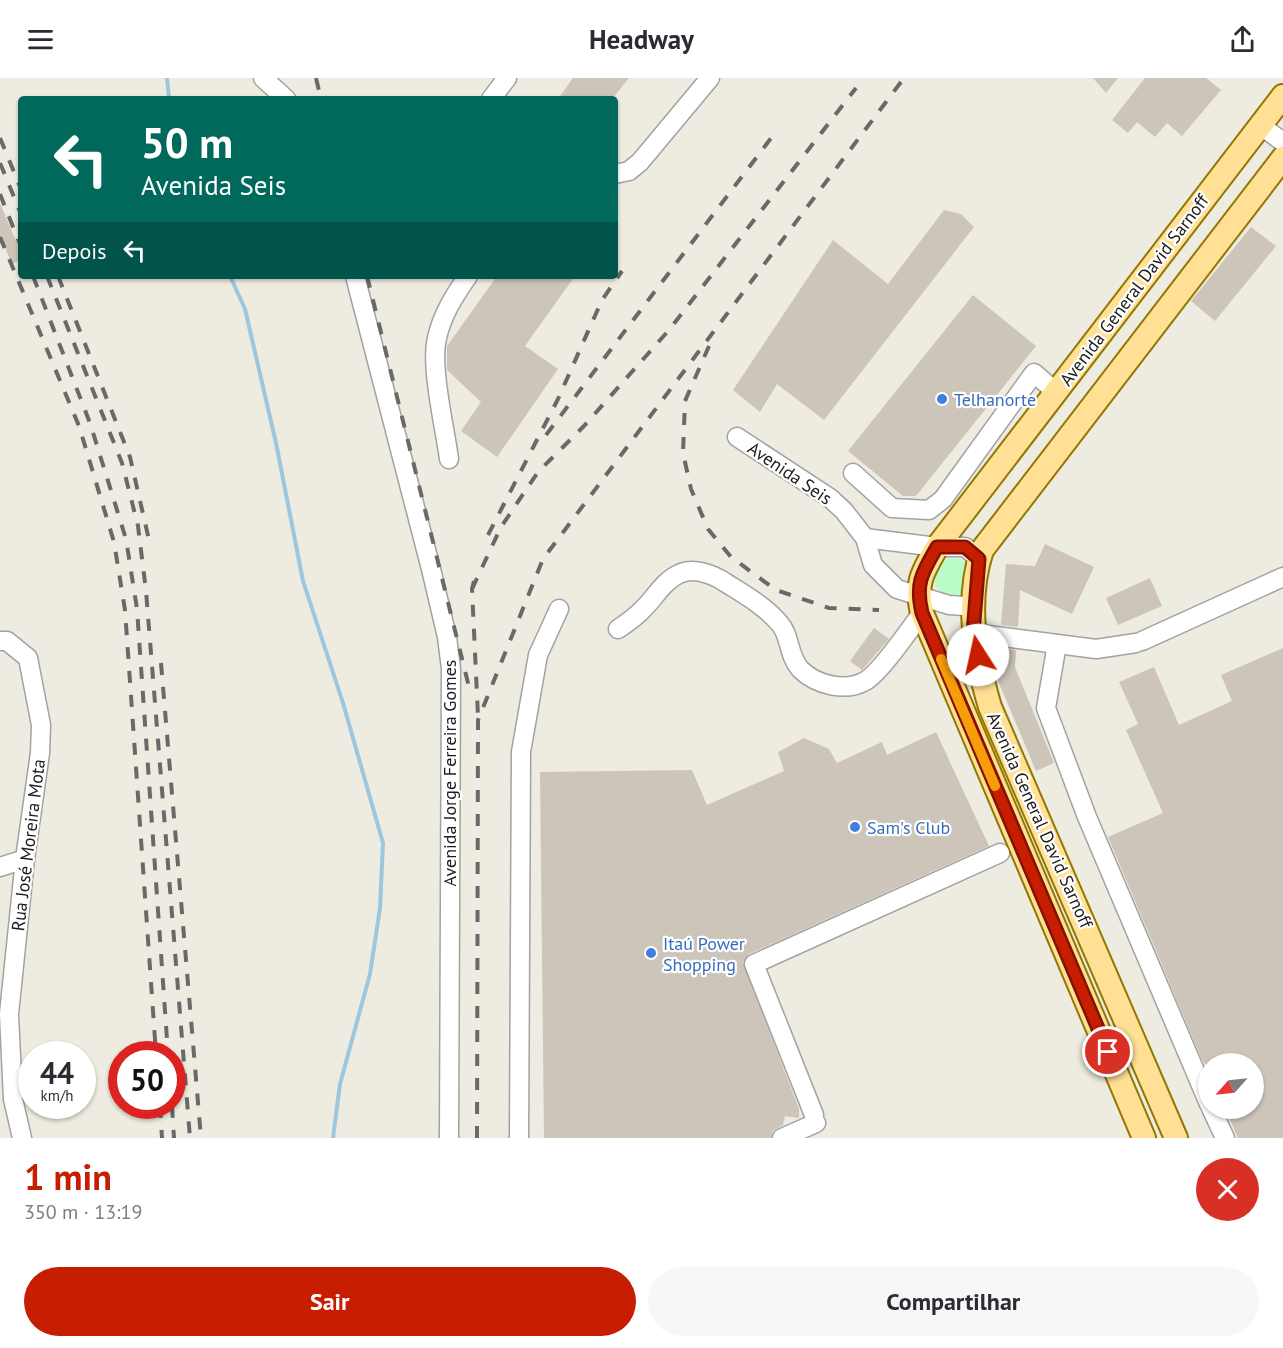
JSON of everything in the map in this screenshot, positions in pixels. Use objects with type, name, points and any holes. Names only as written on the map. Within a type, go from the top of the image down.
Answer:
[{"type":"main road","name":"Avenida General David Sarnoff","points":[[1144,1138],[920,604],[919,579],[937,547],[1260,125],[1280,105]]},
{"type":"main road","name":"Avenida General David Sarnoff","points":[[1176,1138],[990,707],[973,633],[973,602],[982,550],[1283,158]]},
{"type":"main road","points":[[1076,367],[1107,388]]},
{"type":"street","points":[[263,78],[283,96]]},
{"type":"street","points":[[493,96],[507,78]]},
{"type":"street","points":[[618,173],[629,171],[640,162],[710,78]]},
{"type":"street","points":[[1260,125],[1283,142]]},
{"type":"street","name":"Avenida Jorge Ferreira Gomes","points":[[356,279],[436,592],[451,669],[449,1138]]},
{"type":"street","points":[[449,459],[437,370],[436,340],[448,305],[466,279]]},
{"type":"street","points":[[853,473],[892,508],[929,510],[942,499],[1034,373],[1056,392]]},
{"type":"street","name":"Avenida Seis","points":[[737,437],[830,498],[865,538],[869,556],[881,575],[897,589],[920,604],[964,606],[973,602]]},
{"type":"street","points":[[865,538],[937,547],[965,547],[979,559]]},
{"type":"street","points":[[618,629],[645,608],[671,579],[680,573],[696,571],[718,578],[755,601],[775,618],[783,626],[789,650],[798,667],[812,680],[833,686],[853,685],[868,680],[920,604]]},
{"type":"street","points":[[973,633],[1096,650],[1139,642],[1283,577]]},
{"type":"street","points":[[519,1138],[521,752],[538,655],[559,609]]},
{"type":"street","name":"Rua José Moreira Mota","points":[[0,641],[7,641],[28,658],[41,725],[4,1015],[13,1099],[22,1138]]},
{"type":"street","points":[[1057,644],[1046,708],[1087,817],[1198,1078]]},
{"type":"street","points":[[782,1138],[817,1123],[754,964],[1000,854]]},
{"type":"street","points":[[0,867],[25,859]]},
{"type":"street","points":[[1216,1119],[1225,1138]]},
{"type":"green space","points":[[953,558],[966,564],[972,577],[966,590],[953,596],[940,590],[934,577],[940,564]]},
{"type":"building","points":[[573,78],[629,78],[614,96],[560,96]]},
{"type":"building","points":[[1093,78],[1118,78],[1106,93]]},
{"type":"building","points":[[1145,78],[1206,78],[1221,90],[1182,136],[1167,123],[1155,137],[1137,122],[1128,133],[1112,120]]},
{"type":"building","points":[[0,203],[18,246],[18,261],[12,264],[0,236]]},
{"type":"building","points":[[944,210],[961,214],[974,227],[824,420],[777,384],[760,412],[733,390],[833,240],[888,284]]},
{"type":"building","points":[[1251,227],[1276,246],[1215,321],[1191,301]]},
{"type":"building","points":[[495,279],[573,279],[525,346],[558,369],[497,457],[461,431],[481,402],[447,370],[447,346]]},
{"type":"building","name":"Telhanorte","points":[[973,295],[1036,346],[916,496],[903,496],[848,451]]},
{"type":"building","points":[[1045,544],[1094,567],[1072,614],[1020,590],[1018,627],[1001,625],[1006,564],[1035,566]]},
{"type":"building","points":[[1150,578],[1162,606],[1118,625],[1106,598]]},
{"type":"building","points":[[874,628],[889,639],[862,670],[850,661]]},
{"type":"building","points":[[999,648],[1016,650],[1015,667],[1054,763],[1036,771],[996,676]]},
{"type":"building","points":[[1283,648],[1283,1138],[1238,1138],[1230,1119],[1264,1119],[1264,1053],[1199,1053],[1108,837],[1163,813],[1126,730],[1138,724],[1119,682],[1154,667],[1179,725],[1232,701],[1221,675]]},
{"type":"building","name":"Itaú Power Shopping","points":[[936,732],[989,846],[749,954],[743,962],[799,1109],[799,1118],[785,1116],[783,1125],[773,1131],[771,1138],[544,1138],[540,772],[692,770],[707,805],[784,771],[778,752],[804,738],[829,749],[837,763],[882,742],[887,755]]},
{"type":"waterway","points":[[167,78],[169,96]]},
{"type":"waterway","points":[[231,279],[245,309],[276,443],[303,581],[343,703],[383,843],[380,908],[370,974],[340,1084],[333,1138]]},
{"type":"railway","points":[[316,78],[320,96]]},
{"type":"railway","points":[[477,1138],[478,720],[543,559],[904,78]]},
{"type":"railway","points":[[472,589],[501,527],[538,472],[584,426],[669,330],[856,88]]},
{"type":"railway","points":[[546,435],[778,129]]},
{"type":"railway","points":[[0,138],[18,182]]},
{"type":"railway","points":[[0,163],[18,207]]},
{"type":"railway","points":[[0,194],[18,239]]},
{"type":"railway","points":[[0,237],[79,426],[114,542],[125,610],[155,1041]]},
{"type":"railway","points":[[618,277],[622,271]]},
{"type":"railway","points":[[34,279],[90,423],[126,539],[137,609],[167,1041]]},
{"type":"railway","points":[[48,279],[122,463],[138,526],[146,591],[190,1138]]},
{"type":"railway","points":[[59,279],[130,457],[149,540]]},
{"type":"railway","points":[[368,279],[470,691]]},
{"type":"railway","points":[[488,535],[558,399],[602,300],[616,279]]},
{"type":"railway","points":[[709,346],[685,401],[683,453],[691,489],[708,529],[731,557],[776,590],[829,608],[879,610]]},
{"type":"railway","points":[[474,581],[472,589],[478,716]]},
{"type":"railway","points":[[161,663],[201,1138]]},
{"type":"railway","points":[[161,1119],[162,1138]]},
{"type":"railway","points":[[173,1119],[174,1138]]},
{"type":"slow traffic","points":[[941,659],[995,786]]},
{"type":"place","name":"Telhanorte","points":[[942,399]]},
{"type":"place","name":"Sam's Club","points":[[855,827]]},
{"type":"place","name":"Itaú Power Shopping","points":[[651,953]]},
{"type":"route","points":[[978,655],[973,633],[973,602],[979,559],[974,552],[965,547],[937,547],[919,579],[918,595],[922,613],[1108,1052]]}]
